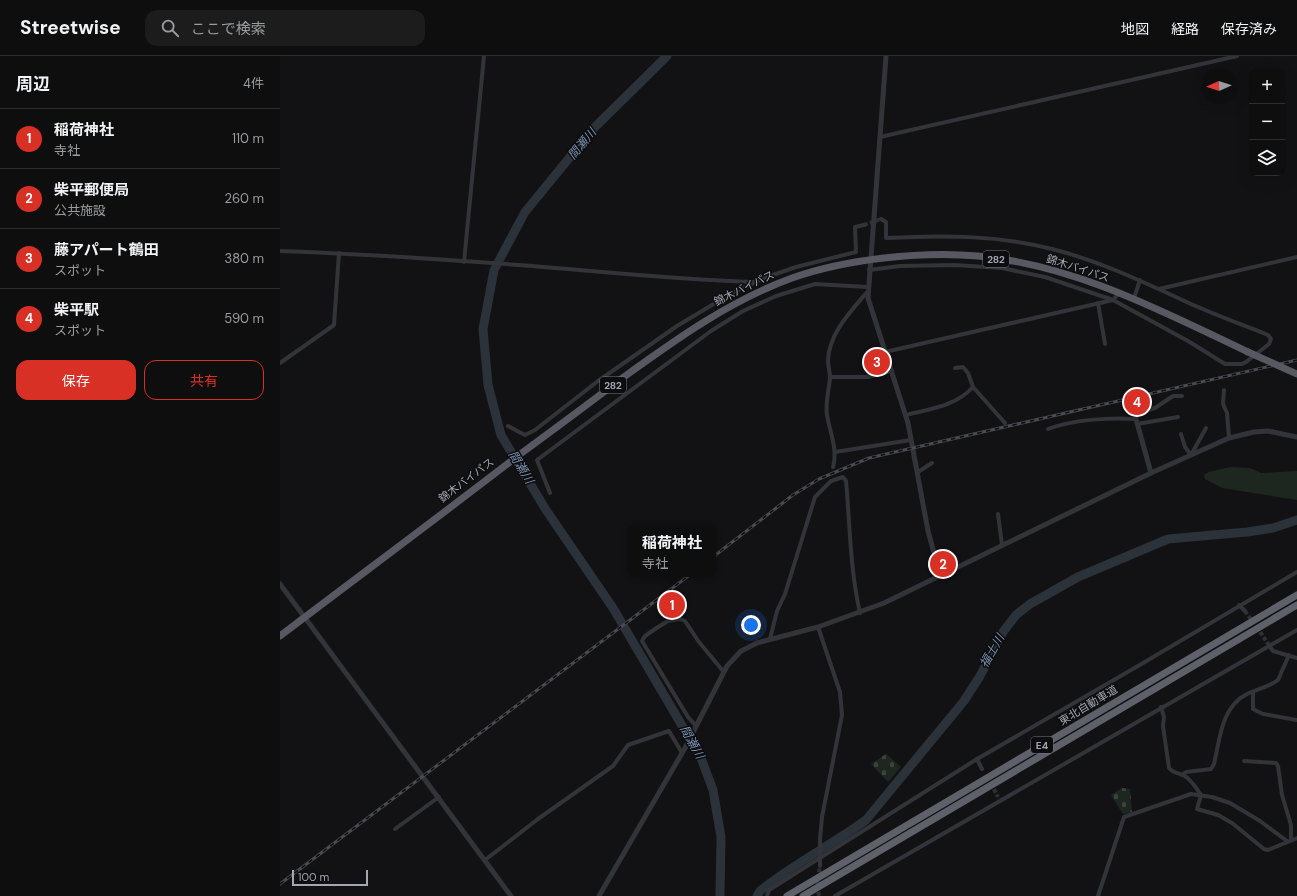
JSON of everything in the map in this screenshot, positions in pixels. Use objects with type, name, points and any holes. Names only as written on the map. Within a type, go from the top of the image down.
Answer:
[{"type":"highway","name":"錦木バイパス","points":[[280,636],[506,464],[683,334],[705,320],[755,294],[791,278],[822,269],[900,256],[928,255],[980,256],[1049,269],[1134,298],[1297,374]]},
{"type":"highway","name":"東北自動車道","points":[[787,896],[1297,595]]},
{"type":"highway","name":"東北自動車道","points":[[803,896],[1297,605]]},
{"type":"street","points":[[464,262],[484,56]]},
{"type":"street","points":[[886,56],[869,261],[868,298],[906,415],[928,531],[940,575]]},
{"type":"street","points":[[880,136],[1237,56]]},
{"type":"street","points":[[869,270],[928,265],[998,268],[1045,277],[1113,300],[1188,341],[1225,364],[1242,364],[1270,344],[1271,338],[1268,336],[1140,280],[1074,255],[1006,240],[954,236],[886,238],[886,222],[881,219]]},
{"type":"street","points":[[508,426],[525,435],[535,430],[598,381],[677,326],[722,299],[755,282],[807,264],[856,252],[855,227],[864,225]]},
{"type":"street","points":[[280,251],[339,253],[477,262],[705,281],[755,282]]},
{"type":"street","points":[[280,364],[334,325],[339,253]]},
{"type":"street","points":[[1158,289],[1297,257]]},
{"type":"street","points":[[1134,298],[1140,280]]},
{"type":"street","points":[[550,493],[537,460],[718,326],[753,306],[803,286],[815,284],[868,289]]},
{"type":"street","points":[[833,466],[835,452],[827,414],[830,377],[828,359],[833,340],[848,315],[868,289]]},
{"type":"street","points":[[885,352],[1113,300],[1119,293]]},
{"type":"street","points":[[1098,303],[1105,344]]},
{"type":"street","points":[[955,368],[963,367],[968,373],[973,387],[1005,423]]},
{"type":"street","points":[[830,377],[868,377],[892,371]]},
{"type":"street","points":[[906,415],[954,401],[965,396],[973,387]]},
{"type":"street","points":[[1224,390],[1223,404],[1227,413],[1229,438]]},
{"type":"street","points":[[1151,473],[1136,421],[1138,413],[1155,408],[1173,396],[1182,396]]},
{"type":"street","points":[[1048,429],[1069,422],[1084,422],[1106,418],[1136,421],[1178,417]]},
{"type":"street","points":[[1191,456],[1206,428]]},
{"type":"street","points":[[599,896],[685,748],[723,671],[732,659],[741,651],[757,643],[818,627],[884,603],[1151,473],[1229,438],[1254,432],[1268,431],[1297,437]]},
{"type":"street","points":[[1181,434],[1185,447],[1191,456]]},
{"type":"street","points":[[835,452],[911,440]]},
{"type":"street","points":[[918,472],[932,463]]},
{"type":"street","points":[[770,639],[777,611],[785,594],[815,497],[831,481],[843,477],[846,481],[849,511],[850,552],[855,592],[860,613]]},
{"type":"street","points":[[998,514],[1002,545]]},
{"type":"street","points":[[767,896],[769,890],[977,759],[1297,572]]},
{"type":"street","points":[[280,584],[439,796],[511,896]]},
{"type":"street","points":[[1239,605],[1245,611]]},
{"type":"street","points":[[696,728],[642,641],[645,636],[668,621],[680,619],[685,621],[698,642],[723,671]]},
{"type":"street","points":[[818,627],[840,692],[842,715],[820,839],[820,866]]},
{"type":"street","points":[[835,896],[999,799],[1297,630]]},
{"type":"street","points":[[1269,645],[1273,651],[1297,658]]},
{"type":"street","points":[[1182,775],[1186,772],[1211,769],[1214,764],[1224,720],[1237,700],[1278,680],[1284,672],[1289,655]]},
{"type":"street","points":[[1253,692],[1253,709],[1263,714],[1297,720]]},
{"type":"street","points":[[1161,707],[1164,717],[1163,726],[1169,768],[1185,776],[1201,795]]},
{"type":"street","points":[[485,860],[538,819],[613,766],[628,744],[669,730],[682,753]]},
{"type":"street","points":[[977,759],[982,768]]},
{"type":"street","points":[[1244,761],[1276,763],[1278,766],[1282,795],[1291,825],[1289,840]]},
{"type":"street","points":[[1098,896],[1124,817],[1191,794],[1212,796],[1230,803],[1289,840]]},
{"type":"street","points":[[1201,795],[1197,810],[1218,815],[1232,823],[1264,849],[1268,850],[1282,845],[1289,840],[1297,838]]},
{"type":"street","points":[[395,829],[439,796]]},
{"type":"green space","points":[[1230,467],[1250,468],[1261,473],[1297,471],[1297,500],[1222,488],[1205,479],[1204,475],[1209,472]]},
{"type":"green space","points":[[886,754],[901,767],[888,782],[871,764]]},
{"type":"green space","points":[[1122,788],[1130,789],[1132,812],[1123,814],[1111,795]]},
{"type":"waterway","name":"間瀬川","points":[[667,56],[593,129],[525,212],[494,270],[483,329],[488,385],[501,435],[546,510],[613,608],[701,758],[713,790],[721,837],[720,896]]},
{"type":"waterway","name":"福士川","points":[[757,896],[760,891],[773,881],[866,820],[964,701],[980,676],[1003,632],[1016,615],[1030,604],[1078,577],[1168,539],[1247,532],[1273,528],[1297,520]]},
{"type":"tunnel","points":[[864,225],[881,219]]},
{"type":"tunnel","points":[[1245,611],[1253,622]]},
{"type":"tunnel","points":[[1257,627],[1268,644]]},
{"type":"tunnel","points":[[991,784],[998,797]]},
{"type":"tunnel","points":[[819,896],[817,886],[820,866]]},
{"type":"railway","points":[[716,555],[793,495],[819,479],[869,458],[1297,360]]},
{"type":"railway","points":[[280,884],[687,577]]},
{"type":"place","name":"藤アパート鶴田","points":[[877,362]]},
{"type":"place","name":"柴平駅","points":[[1137,402]]},
{"type":"place","name":"柴平郵便局","points":[[943,564]]},
{"type":"place","name":"稲荷神社","points":[[672,605]]}]
